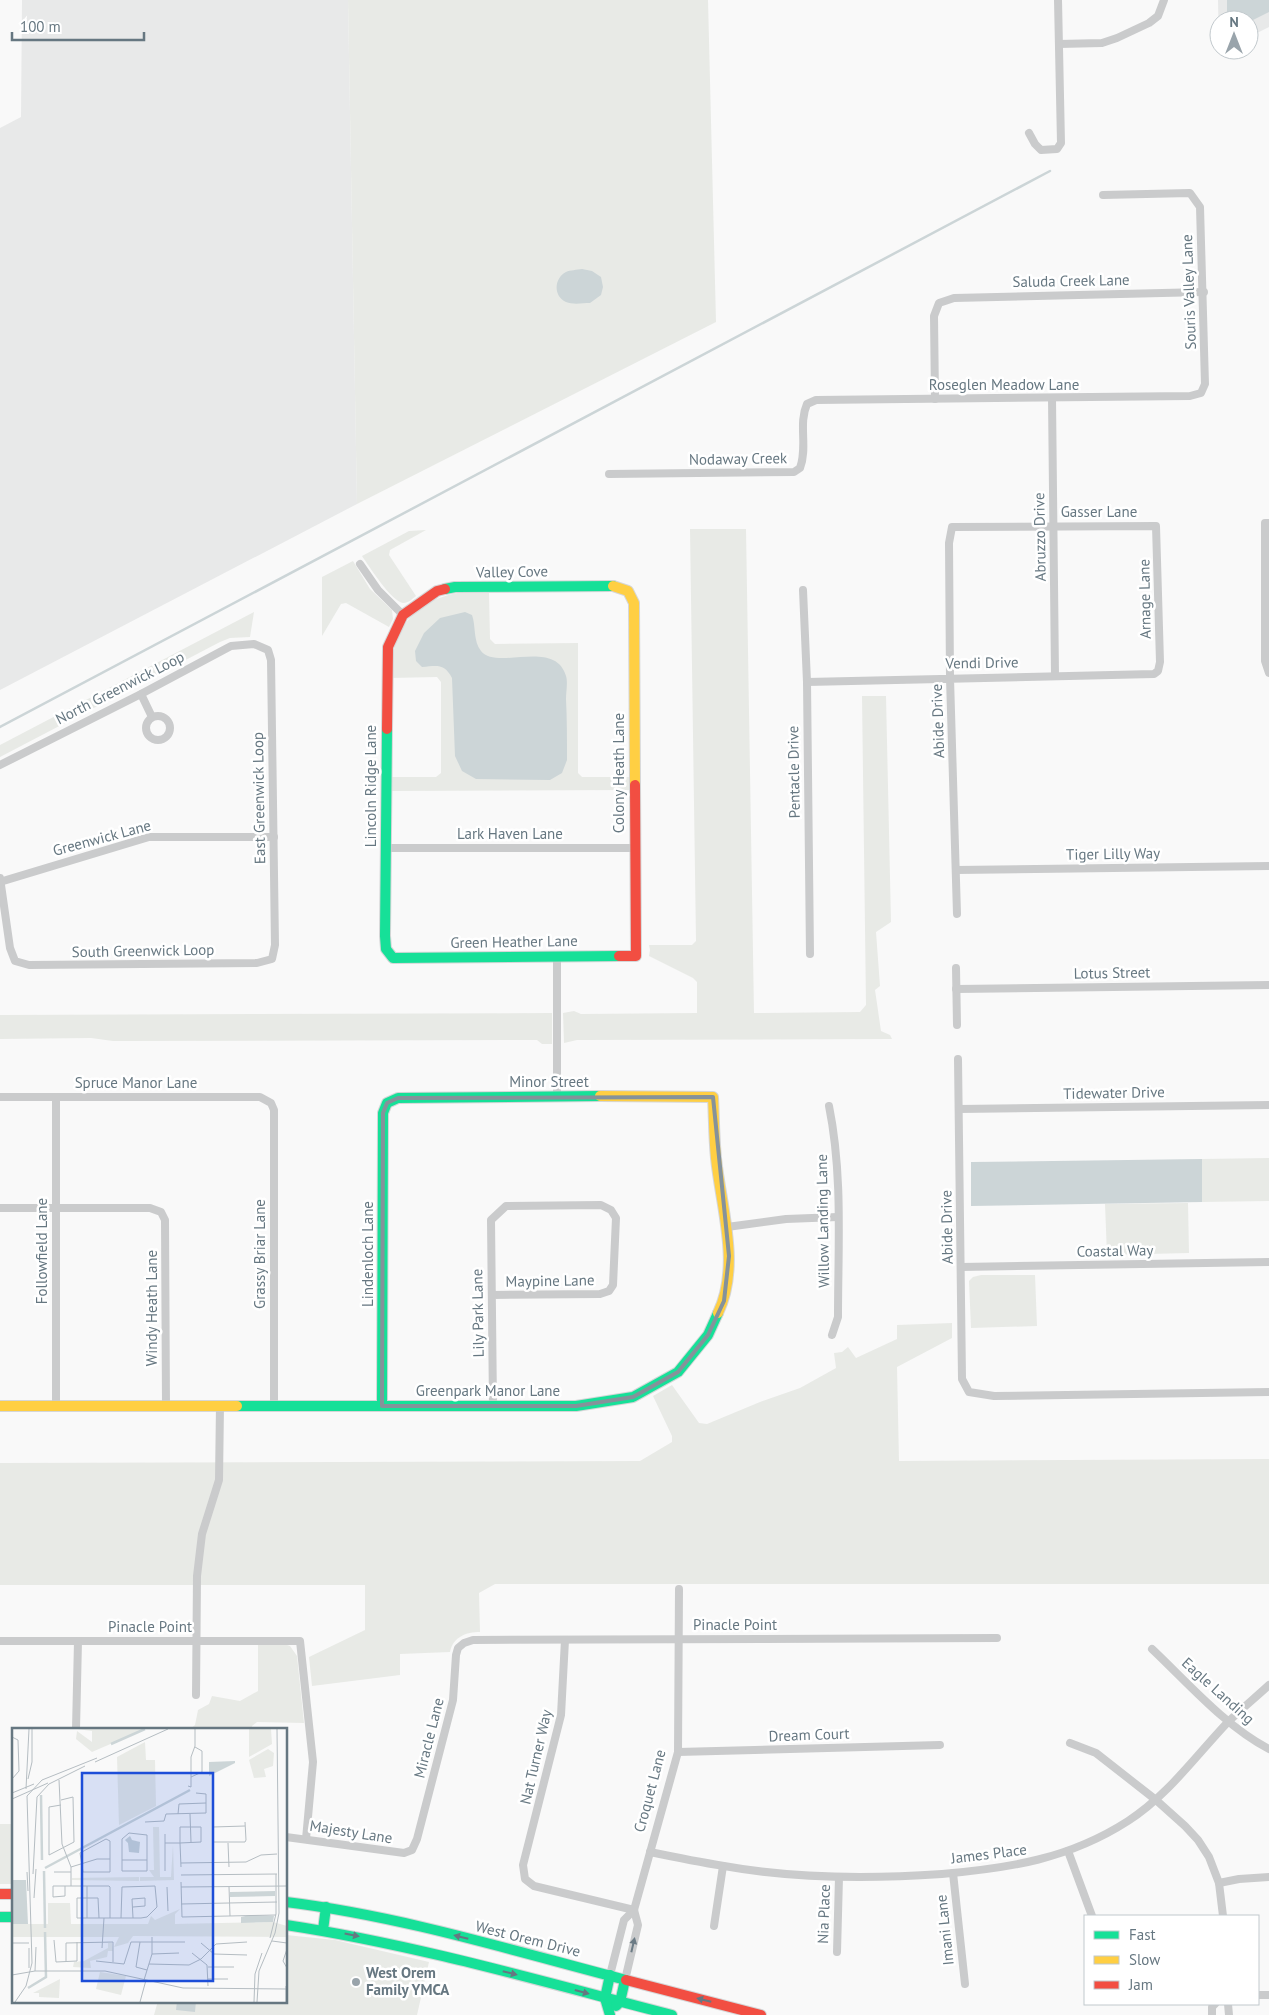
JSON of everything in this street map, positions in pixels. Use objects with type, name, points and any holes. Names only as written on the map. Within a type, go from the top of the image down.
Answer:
[{"type":"street","points":[[1029,132],[1035,144],[1041,150],[1057,149],[1061,143],[1058,0]]},
{"type":"street","points":[[1059,44],[1102,43],[1117,38],[1154,20],[1158,16],[1164,0]]},
{"type":"street","name":"Souris Valley Lane","points":[[1103,195],[1190,193],[1200,207],[1204,292],[1205,384],[1201,393]]},
{"type":"street","name":"Saluda Creek Lane","points":[[935,399],[934,316],[939,303],[954,298],[1204,292]]},
{"type":"street","name":"Roseglen Meadow Lane","points":[[807,404],[816,400],[1190,396],[1201,393]]},
{"type":"street","name":"Abruzzo Drive","points":[[1052,398],[1056,676]]},
{"type":"street","name":"Nodaway Creek","points":[[609,474],[794,472],[800,468],[803,459],[803,412],[807,404]]},
{"type":"street","points":[[1267,523],[1264,661],[1269,674]]},
{"type":"street","name":"Gasser Lane","points":[[952,527],[1156,526]]},
{"type":"street","name":"Arnage Lane","points":[[1156,526],[1160,662],[1158,671]]},
{"type":"street","name":"Abide Drive","points":[[952,527],[949,544],[950,678],[957,914]]},
{"type":"street","points":[[360,564],[378,590],[403,615]]},
{"type":"street","name":"Valley Cove","points":[[403,615],[437,591],[455,587],[613,586],[628,591]]},
{"type":"street","name":"Pentacle Drive","points":[[803,590],[807,682],[810,954]]},
{"type":"street","name":"Colony Heath Lane","points":[[628,591],[634,603],[636,956]]},
{"type":"street","name":"Lincoln Ridge Lane","points":[[393,958],[386,949],[388,647],[403,615]]},
{"type":"street","name":"North Greenwick Loop","points":[[0,765],[231,646],[254,644]]},
{"type":"street","name":"East Greenwick Loop","points":[[254,644],[268,650],[271,660],[275,945],[272,959]]},
{"type":"street","name":"Vendi Drive","points":[[807,682],[1154,674],[1158,671]]},
{"type":"street","points":[[141,694],[152,717]]},
{"type":"street","name":"Greenwick Lane","points":[[0,881],[149,837],[274,837]]},
{"type":"street","name":"Lark Haven Lane","points":[[386,848],[634,848]]},
{"type":"street","name":"Tiger Lilly Way","points":[[956,870],[1269,866]]},
{"type":"street","name":"South Greenwick Loop","points":[[0,881],[10,948],[15,961],[29,965],[39,965],[257,963],[272,959]]},
{"type":"street","name":"Green Heather Lane","points":[[393,958],[636,956]]},
{"type":"street","points":[[557,1096],[558,957]]},
{"type":"street","points":[[956,968],[957,1025]]},
{"type":"street","name":"Lotus Street","points":[[956,989],[1269,985]]},
{"type":"street","name":"Abide Drive","points":[[958,1060],[962,1379],[969,1392],[994,1396],[1269,1392]]},
{"type":"street","name":"Minor Street","points":[[387,1103],[398,1098],[557,1096],[713,1098]]},
{"type":"street","name":"Spruce Manor Lane","points":[[0,1097],[260,1097],[271,1103]]},
{"type":"street","name":"Followfield Lane","points":[[56,1097],[56,1406]]},
{"type":"street","name":"Greenpark Manor Lane","points":[[0,1406],[576,1406],[633,1397],[678,1372],[708,1335],[724,1301],[729,1256],[727,1227],[716,1158],[713,1098]]},
{"type":"street","name":"Grassy Briar Lane","points":[[271,1103],[274,1110],[274,1406]]},
{"type":"street","name":"Lindenloch Lane","points":[[382,1406],[383,1113],[387,1103]]},
{"type":"street","name":"Tidewater Drive","points":[[959,1108],[1269,1105]]},
{"type":"street","name":"Willow Landing Lane","points":[[829,1106],[838,1176],[838,1316],[832,1335]]},
{"type":"street","name":"Lily Park Lane","points":[[493,1406],[491,1220],[506,1206],[602,1205],[611,1210],[616,1218],[613,1285],[609,1291]]},
{"type":"street","points":[[0,1208],[56,1208]]},
{"type":"street","name":"Windy Heath Lane","points":[[56,1208],[150,1208],[161,1212],[165,1220],[166,1406]]},
{"type":"street","points":[[727,1227],[786,1219],[838,1217]]},
{"type":"street","name":"Coastal Way","points":[[961,1267],[1269,1262]]},
{"type":"street","name":"Maypine Lane","points":[[492,1295],[600,1294],[609,1291]]},
{"type":"street","points":[[196,1695],[197,1576],[202,1534],[219,1480],[220,1405]]},
{"type":"street","name":"Croquet Lane","points":[[605,1998],[624,1920],[634,1910],[678,1752],[679,1588]]},
{"type":"street","name":"Pinacle Point","points":[[473,1640],[997,1638]]},
{"type":"street","name":"Miracle Lane","points":[[412,1850],[417,1839],[452,1707],[458,1648],[464,1643],[473,1640]]},
{"type":"street","name":"Nat Turner Way","points":[[565,1640],[561,1715],[524,1865],[525,1879],[534,1886],[634,1910]]},
{"type":"street","name":"Pinacle Point","points":[[0,1641],[300,1641],[313,1762],[312,1793],[306,1839]]},
{"type":"street","points":[[76,1728],[78,1641]]},
{"type":"street","name":"Eagle Landing","points":[[1152,1649],[1229,1722],[1246,1736],[1269,1749]]},
{"type":"street","name":"James Place","points":[[650,1852],[723,1866],[801,1875],[879,1878],[953,1873],[1037,1861],[1068,1851],[1102,1836],[1129,1821],[1156,1800],[1229,1722],[1269,1685]]},
{"type":"street","points":[[1070,1743],[1096,1753],[1186,1826],[1209,1857],[1219,1883],[1223,1915]]},
{"type":"street","name":"Dream Court","points":[[678,1752],[940,1745]]},
{"type":"street","name":"Majesty Lane","points":[[288,1837],[355,1845],[394,1853],[404,1853],[412,1850]]},
{"type":"street","points":[[1068,1851],[1092,1915]]},
{"type":"street","points":[[714,1926],[723,1866]]},
{"type":"street","name":"Imani Lane","points":[[953,1873],[965,1984]]},
{"type":"street","name":"Nia Place","points":[[837,1952],[839,1877]]},
{"type":"street","points":[[1219,1883],[1239,1879],[1269,1877]]},
{"type":"street","name":"West Orem Drive","points":[[288,1902],[326,1907],[408,1924],[761,2015]]},
{"type":"street","points":[[323,1930],[326,1907]]},
{"type":"street","name":"Croquet Lane","points":[[620,2002],[638,1925],[634,1910]]},
{"type":"street","points":[[288,1925],[323,1930],[404,1946],[672,2015]]},
{"type":"street","points":[[605,1998],[610,2015],[620,2002]]},
{"type":"highlighted area","points":[[713,1097],[729,1256],[724,1301],[708,1335],[678,1372],[633,1397],[576,1406],[382,1406],[383,1113],[387,1103],[398,1098]]},
{"type":"shaded area","points":[[22,0],[348,0],[357,504],[0,690],[0,128],[21,117]]},
{"type":"shaded area","points":[[348,0],[708,0],[716,322],[357,504]]},
{"type":"shaded area","points":[[1218,0],[1269,0],[1269,27],[1259,32],[1259,10],[1218,10]]},
{"type":"shaded area","points":[[1227,0],[1269,0],[1269,12],[1259,17],[1259,10],[1227,10]]},
{"type":"shaded area","points":[[582,269],[592,271],[601,277],[603,287],[601,295],[590,303],[575,304],[566,302],[559,296],[557,291],[559,278],[566,272]]},
{"type":"shaded area","points":[[690,529],[746,529],[754,1013],[860,1012],[866,1005],[862,696],[886,696],[891,922],[876,932],[880,986],[875,990],[881,1031],[890,1035],[892,1039],[577,1040],[564,1043],[563,1013],[574,1011],[581,1014],[697,1013],[697,982],[693,978],[649,956],[649,945],[692,945],[696,941]]},
{"type":"shaded area","points":[[426,530],[390,550],[389,555],[416,596],[409,602],[403,603],[398,601],[387,590],[362,556],[409,531]]},
{"type":"shaded area","points":[[353,561],[370,589],[392,610],[393,619],[389,627],[346,603],[341,604],[322,636],[322,577]]},
{"type":"shaded area","points":[[457,593],[489,593],[490,639],[495,644],[578,643],[578,773],[582,777],[629,777],[629,790],[390,791],[391,777],[436,777],[441,773],[441,682],[437,677],[390,678],[395,647],[407,622],[427,604],[441,597]]},
{"type":"shaded area","points":[[254,612],[250,637],[230,638],[220,642],[0,757],[0,745]]},
{"type":"shaded area","points":[[465,612],[472,615],[478,647],[481,651],[489,656],[499,658],[538,657],[550,659],[560,665],[566,676],[567,760],[562,773],[550,780],[476,779],[462,771],[455,756],[452,678],[440,666],[422,667],[416,661],[415,651],[424,633],[440,618]]},
{"type":"shaded area","points":[[552,1013],[552,1044],[542,1044],[537,1040],[113,1041],[91,1038],[0,1039],[0,1015]]},
{"type":"shaded area","points":[[1269,1158],[1269,1201],[1202,1202],[1202,1159]]},
{"type":"shaded area","points":[[1202,1159],[1202,1202],[971,1206],[971,1162]]},
{"type":"shaded area","points":[[1188,1203],[1189,1253],[1107,1255],[1105,1204]]},
{"type":"shaded area","points":[[981,1275],[1035,1275],[1037,1326],[971,1328],[969,1281],[973,1277]]},
{"type":"shaded area","points":[[952,1323],[952,1338],[897,1367],[899,1461],[1269,1459],[1269,1584],[495,1584],[479,1593],[480,1632],[461,1636],[454,1643],[450,1652],[400,1654],[400,1675],[312,1686],[309,1657],[365,1630],[365,1585],[0,1585],[0,1463],[640,1461],[672,1442],[672,1436],[653,1396],[672,1385],[699,1423],[707,1424],[800,1388],[836,1368],[834,1353],[842,1352],[848,1347],[856,1358],[897,1339],[897,1325]]},
{"type":"shaded area","points":[[284,1644],[290,1646],[297,1656],[304,1723],[257,1722],[252,1728],[191,1728],[195,1725],[198,1710],[209,1704],[212,1696],[240,1701],[258,1691],[258,1645]]},
{"type":"shaded area","points":[[0,1824],[12,1824],[12,1884],[0,1884]]},
{"type":"shaded area","name":"West Orem Family YMCA","points":[[288,1935],[335,1940],[429,1962],[417,2015],[154,2015],[158,2002],[288,2002]]},
{"type":"shaded area","points":[[177,2002],[196,2002],[195,2012],[176,2010]]},
{"type":"waterway","points":[[0,727],[1050,171]]},
{"type":"traffic: fast","points":[[445,589],[455,587],[613,586]]},
{"type":"traffic: fast","points":[[387,729],[385,936],[386,949],[393,958],[619,956]]},
{"type":"traffic: fast","points":[[382,1406],[383,1113],[387,1103],[398,1098],[600,1096]]},
{"type":"traffic: fast","points":[[237,1406],[576,1406],[633,1397],[678,1372],[708,1335],[718,1313]]},
{"type":"traffic: fast","points":[[288,1902],[329,1908],[415,1925],[626,1980]]},
{"type":"traffic: fast","points":[[323,1930],[326,1907]]},
{"type":"traffic: fast","points":[[0,1917],[12,1917]]},
{"type":"traffic: fast","points":[[288,1925],[335,1933],[432,1954],[672,2015]]},
{"type":"traffic: fast","points":[[610,1975],[605,1998],[610,2015]]},
{"type":"traffic: fast","points":[[616,2006],[620,2002],[625,1980]]},
{"type":"traffic: slow","points":[[613,586],[628,591],[634,603],[635,785]]},
{"type":"traffic: slow","points":[[600,1096],[713,1097],[716,1158],[729,1256],[725,1295],[718,1313]]},
{"type":"traffic: slow","points":[[0,1406],[237,1406]]},
{"type":"traffic: jam","points":[[387,729],[388,647],[403,615],[437,591],[445,589]]},
{"type":"traffic: jam","points":[[619,956],[636,956],[635,785]]},
{"type":"traffic: jam","points":[[0,1894],[12,1894]]},
{"type":"traffic: jam","points":[[626,1980],[761,2015]]},
{"type":"place","name":"West Orem Family YMCA","points":[[356,1982]]}]
